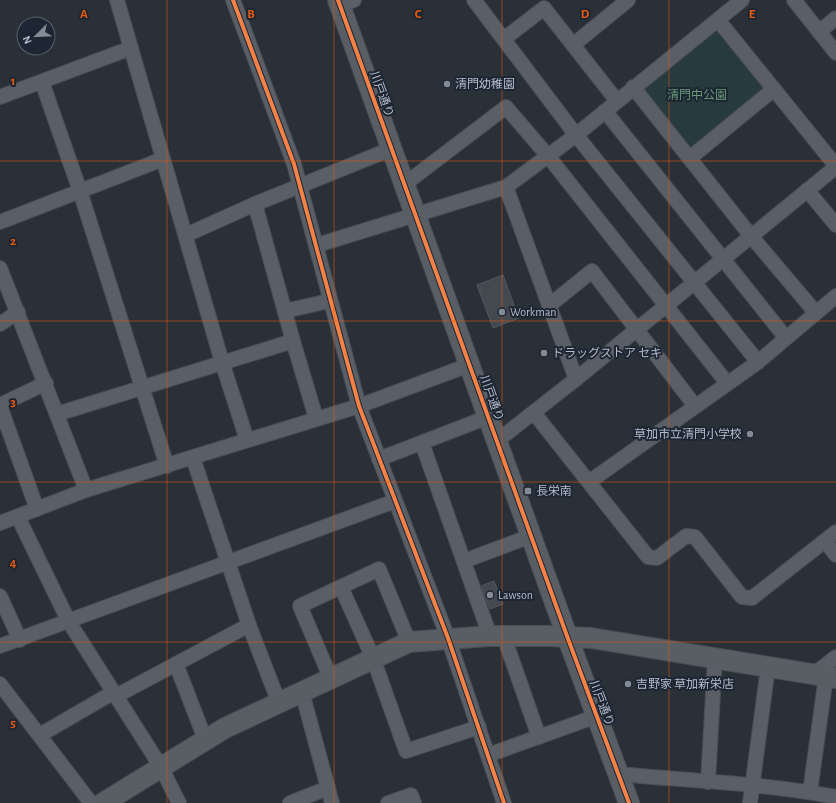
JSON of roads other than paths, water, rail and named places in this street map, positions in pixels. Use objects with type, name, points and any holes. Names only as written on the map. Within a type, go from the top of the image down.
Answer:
[{"type":"street","points":[[117,0],[222,362],[248,440]]},
{"type":"street","points":[[233,0],[294,164],[317,245],[329,300],[359,406],[448,638],[504,803]]},
{"type":"street","points":[[474,0],[576,135],[758,362]]},
{"type":"street","points":[[573,45],[628,0]]},
{"type":"street","points":[[317,245],[506,187],[576,135],[633,87],[742,0]]},
{"type":"street","points":[[794,0],[836,53]]},
{"type":"street","name":"川戸通り","points":[[344,2],[391,148],[567,636],[629,803]]},
{"type":"street","points":[[504,39],[544,8],[616,101]]},
{"type":"street","points":[[819,32],[836,18]]},
{"type":"street","points":[[497,441],[534,413],[666,306],[836,166],[718,20]]},
{"type":"street","points":[[0,97],[131,48]]},
{"type":"street","points":[[42,82],[80,191],[167,466]]},
{"type":"street","points":[[633,87],[751,236],[816,313]]},
{"type":"street","points":[[690,158],[774,89]]},
{"type":"street","points":[[405,184],[506,107],[548,156],[727,383]]},
{"type":"street","points":[[605,111],[786,338]]},
{"type":"street","points":[[186,235],[255,204],[391,148]]},
{"type":"street","points":[[0,222],[164,158]]},
{"type":"street","points":[[506,187],[550,304],[576,379]]},
{"type":"street","points":[[807,190],[836,225]]},
{"type":"street","points":[[255,204],[316,418]]},
{"type":"street","points":[[0,268],[46,383],[86,490]]},
{"type":"street","points":[[550,304],[592,271],[695,406]]},
{"type":"street","points":[[589,482],[758,362],[836,296]]},
{"type":"street","points":[[285,311],[329,300]]},
{"type":"street","points":[[0,324],[18,312]]},
{"type":"street","points":[[57,414],[293,341]]},
{"type":"street","points":[[0,523],[86,490],[359,406],[469,365]]},
{"type":"street","points":[[37,509],[0,406],[46,383]]},
{"type":"street","points":[[534,413],[648,557],[657,558],[686,536],[695,537],[742,597],[752,598],[836,532]]},
{"type":"street","points":[[379,459],[488,417]]},
{"type":"street","points":[[422,443],[464,561],[539,737]]},
{"type":"street","points":[[193,458],[249,625],[279,703]]},
{"type":"street","points":[[0,646],[70,622],[395,501]]},
{"type":"street","points":[[18,517],[70,622],[161,767],[179,803]]},
{"type":"street","points":[[464,561],[531,536]]},
{"type":"street","points":[[825,541],[836,555]]},
{"type":"street","points":[[331,679],[300,606],[379,570],[409,642]]},
{"type":"street","points":[[341,587],[373,658],[406,751],[478,727]]},
{"type":"street","points":[[0,596],[20,640]]},
{"type":"street","points":[[40,735],[115,694],[176,664],[249,625]]},
{"type":"street","points":[[103,803],[205,739],[409,642],[448,638],[567,636],[591,638],[825,676]]},
{"type":"street","points":[[810,792],[825,676],[836,657]]},
{"type":"street","points":[[708,782],[716,658]]},
{"type":"street","points":[[176,664],[205,739]]},
{"type":"street","points":[[750,803],[751,786],[768,667]]},
{"type":"street","points":[[0,684],[91,803]]},
{"type":"street","points":[[302,692],[332,803]]},
{"type":"street","points":[[488,755],[597,716]]},
{"type":"street","points":[[620,779],[629,775],[810,792],[836,797]]},
{"type":"street","points":[[290,803],[328,788]]},
{"type":"street","points":[[388,803],[411,794],[414,803]]},
{"type":"place","name":"清門幼稚園","points":[[447,84]]},
{"type":"place","name":"Workman","points":[[502,312]]},
{"type":"place","name":"ドラッグストア セキ","points":[[544,353]]},
{"type":"place","name":"草加市立清門小学校","points":[[750,434]]},
{"type":"place","name":"長栄南","points":[[528,491]]},
{"type":"place","name":"Lawson","points":[[490,595]]},
{"type":"place","name":"吉野家 草加新栄店","points":[[628,684]]},
{"type":"park label","name":"清門中公園","points":[[697,95]]}]
